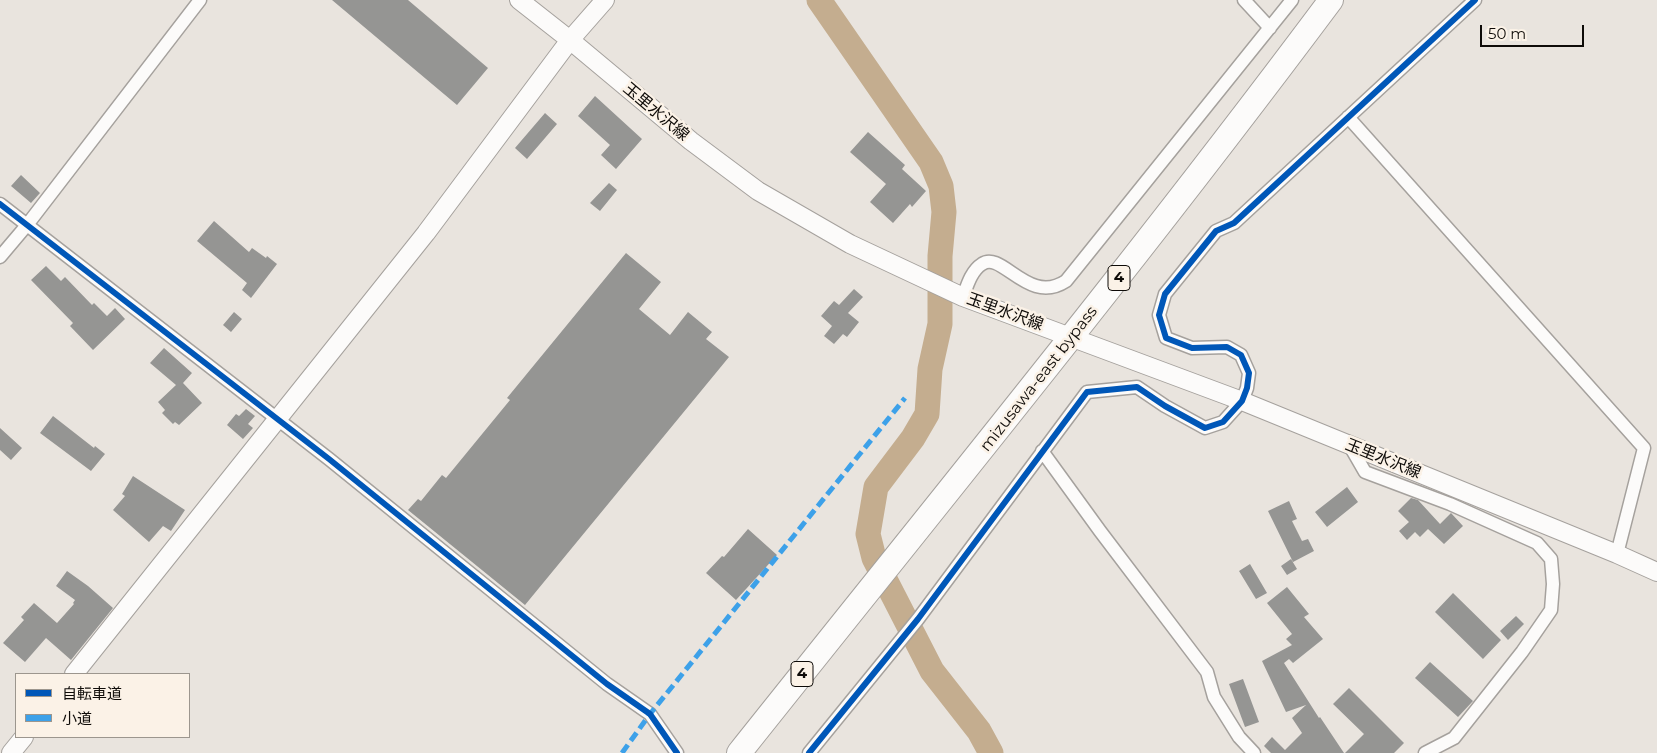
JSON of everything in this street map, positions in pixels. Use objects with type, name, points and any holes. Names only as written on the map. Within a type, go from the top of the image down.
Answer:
[{"type":"highway","name":"mizusawa-east bypass","points":[[739,753],[1072,337],[1255,103],[1331,0]]},
{"type":"main road","name":"玉里水沢線","points":[[519,0],[691,141],[758,191],[850,244],[964,297],[1242,401],[1657,572]]},
{"type":"main road","points":[[75,673],[426,233],[570,40],[605,0]]},
{"type":"main road","points":[[11,753],[23,738]]},
{"type":"street","points":[[0,257],[27,225],[200,0]]},
{"type":"street","points":[[1244,0],[1270,28]]},
{"type":"street","points":[[964,297],[975,271],[987,262],[1003,267],[1028,283],[1044,289],[1066,281],[1292,0]]},
{"type":"street","points":[[809,753],[918,619],[1088,392],[1137,387],[1165,406],[1205,428],[1223,422],[1242,401],[1247,388],[1249,373],[1241,355],[1227,347],[1192,348],[1166,338],[1159,315],[1165,294],[1216,231],[1234,223],[1475,0]]},
{"type":"street","points":[[1348,117],[1644,448],[1617,554]]},
{"type":"street","points":[[0,204],[329,459],[607,684],[650,714],[677,753]]},
{"type":"street","points":[[1350,446],[1365,472],[1450,504],[1537,543],[1551,559],[1554,584],[1551,610],[1522,652],[1454,738],[1425,753]]},
{"type":"street","points":[[1042,451],[1100,532],[1207,672],[1214,697],[1239,737],[1254,753]]},
{"type":"building","points":[[332,0],[408,0],[488,68],[457,105]]},
{"type":"building","points":[[595,96],[642,139],[616,169],[601,155],[610,145],[578,116]]},
{"type":"building","points":[[545,113],[557,124],[527,159],[515,148]]},
{"type":"building","points":[[868,132],[905,165],[902,169],[926,191],[912,207],[910,204],[893,223],[870,202],[886,184],[850,152]]},
{"type":"building","points":[[21,175],[40,193],[31,203],[11,186]]},
{"type":"building","points":[[609,183],[617,190],[600,211],[590,203]]},
{"type":"building","points":[[214,221],[249,252],[252,248],[277,264],[251,298],[242,290],[247,283],[197,241]]},
{"type":"building","points":[[626,253],[661,282],[639,309],[670,335],[688,312],[712,332],[706,339],[729,357],[525,605],[408,510],[418,499],[421,501],[442,475],[446,478],[510,400],[507,398]]},
{"type":"building","points":[[46,266],[61,281],[65,277],[92,305],[94,303],[107,316],[115,308],[125,319],[93,350],[70,326],[73,323],[31,280]]},
{"type":"building","points":[[854,289],[863,297],[848,313],[859,322],[847,337],[843,334],[834,344],[824,336],[832,326],[821,316],[834,301],[839,305]]},
{"type":"building","points":[[234,312],[242,319],[231,332],[223,325]]},
{"type":"building","points":[[164,348],[192,373],[183,383],[202,403],[179,425],[175,422],[173,424],[162,413],[165,410],[158,402],[176,385],[150,363]]},
{"type":"building","points":[[246,409],[255,416],[248,424],[253,428],[243,439],[227,425],[236,414],[239,416]]},
{"type":"building","points":[[53,416],[94,448],[95,446],[105,454],[91,471],[40,433]]},
{"type":"building","points":[[0,428],[22,448],[11,460],[0,450]]},
{"type":"building","points":[[133,476],[185,510],[171,531],[163,526],[149,542],[113,510],[125,496],[122,494]]},
{"type":"building","points":[[1347,487],[1358,502],[1327,527],[1315,512]]},
{"type":"building","points":[[1411,498],[1418,500],[1440,524],[1451,513],[1463,526],[1444,544],[1428,529],[1420,537],[1415,532],[1407,540],[1399,531],[1409,522],[1398,511]]},
{"type":"building","points":[[1289,501],[1297,519],[1292,521],[1302,541],[1308,539],[1314,551],[1293,562],[1268,511]]},
{"type":"building","points":[[748,529],[777,555],[736,600],[706,573],[722,556],[724,557]]},
{"type":"building","points":[[1291,559],[1297,569],[1287,575],[1281,566]]},
{"type":"building","points":[[1250,564],[1267,593],[1256,599],[1239,571]]},
{"type":"building","points":[[67,571],[113,608],[71,660],[46,638],[25,662],[3,643],[24,620],[21,617],[34,603],[57,623],[74,604],[75,600],[56,586]]},
{"type":"building","points":[[1287,587],[1309,614],[1304,617],[1323,639],[1293,663],[1289,659],[1284,663],[1344,753],[1271,753],[1264,746],[1272,737],[1285,750],[1302,733],[1292,718],[1306,705],[1286,712],[1262,661],[1292,645],[1286,639],[1292,634],[1267,603]]},
{"type":"building","points":[[1453,593],[1501,640],[1483,659],[1435,612]]},
{"type":"building","points":[[1516,616],[1524,624],[1508,640],[1500,631]]},
{"type":"building","points":[[1430,662],[1473,701],[1458,717],[1415,678]]},
{"type":"building","points":[[1243,679],[1259,722],[1245,727],[1229,684]]},
{"type":"building","points":[[1349,688],[1404,743],[1394,753],[1345,753],[1364,734],[1333,704]]},
{"type":"waterway","points":[[819,0],[931,162],[941,186],[944,212],[940,256],[940,324],[930,369],[927,414],[913,438],[876,487],[868,534],[874,558],[932,671],[979,731],[991,753]]},
{"type":"marked path","points":[[622,753],[650,714],[905,398]]},
{"type":"cycle path","points":[[809,753],[918,619],[1087,392],[1137,387],[1165,406],[1205,428],[1223,422],[1242,401],[1247,388],[1249,373],[1241,355],[1227,347],[1192,348],[1166,338],[1159,315],[1165,294],[1216,231],[1234,223],[1475,0]]},
{"type":"cycle path","points":[[0,204],[329,459],[607,684],[650,714],[677,753]]}]
